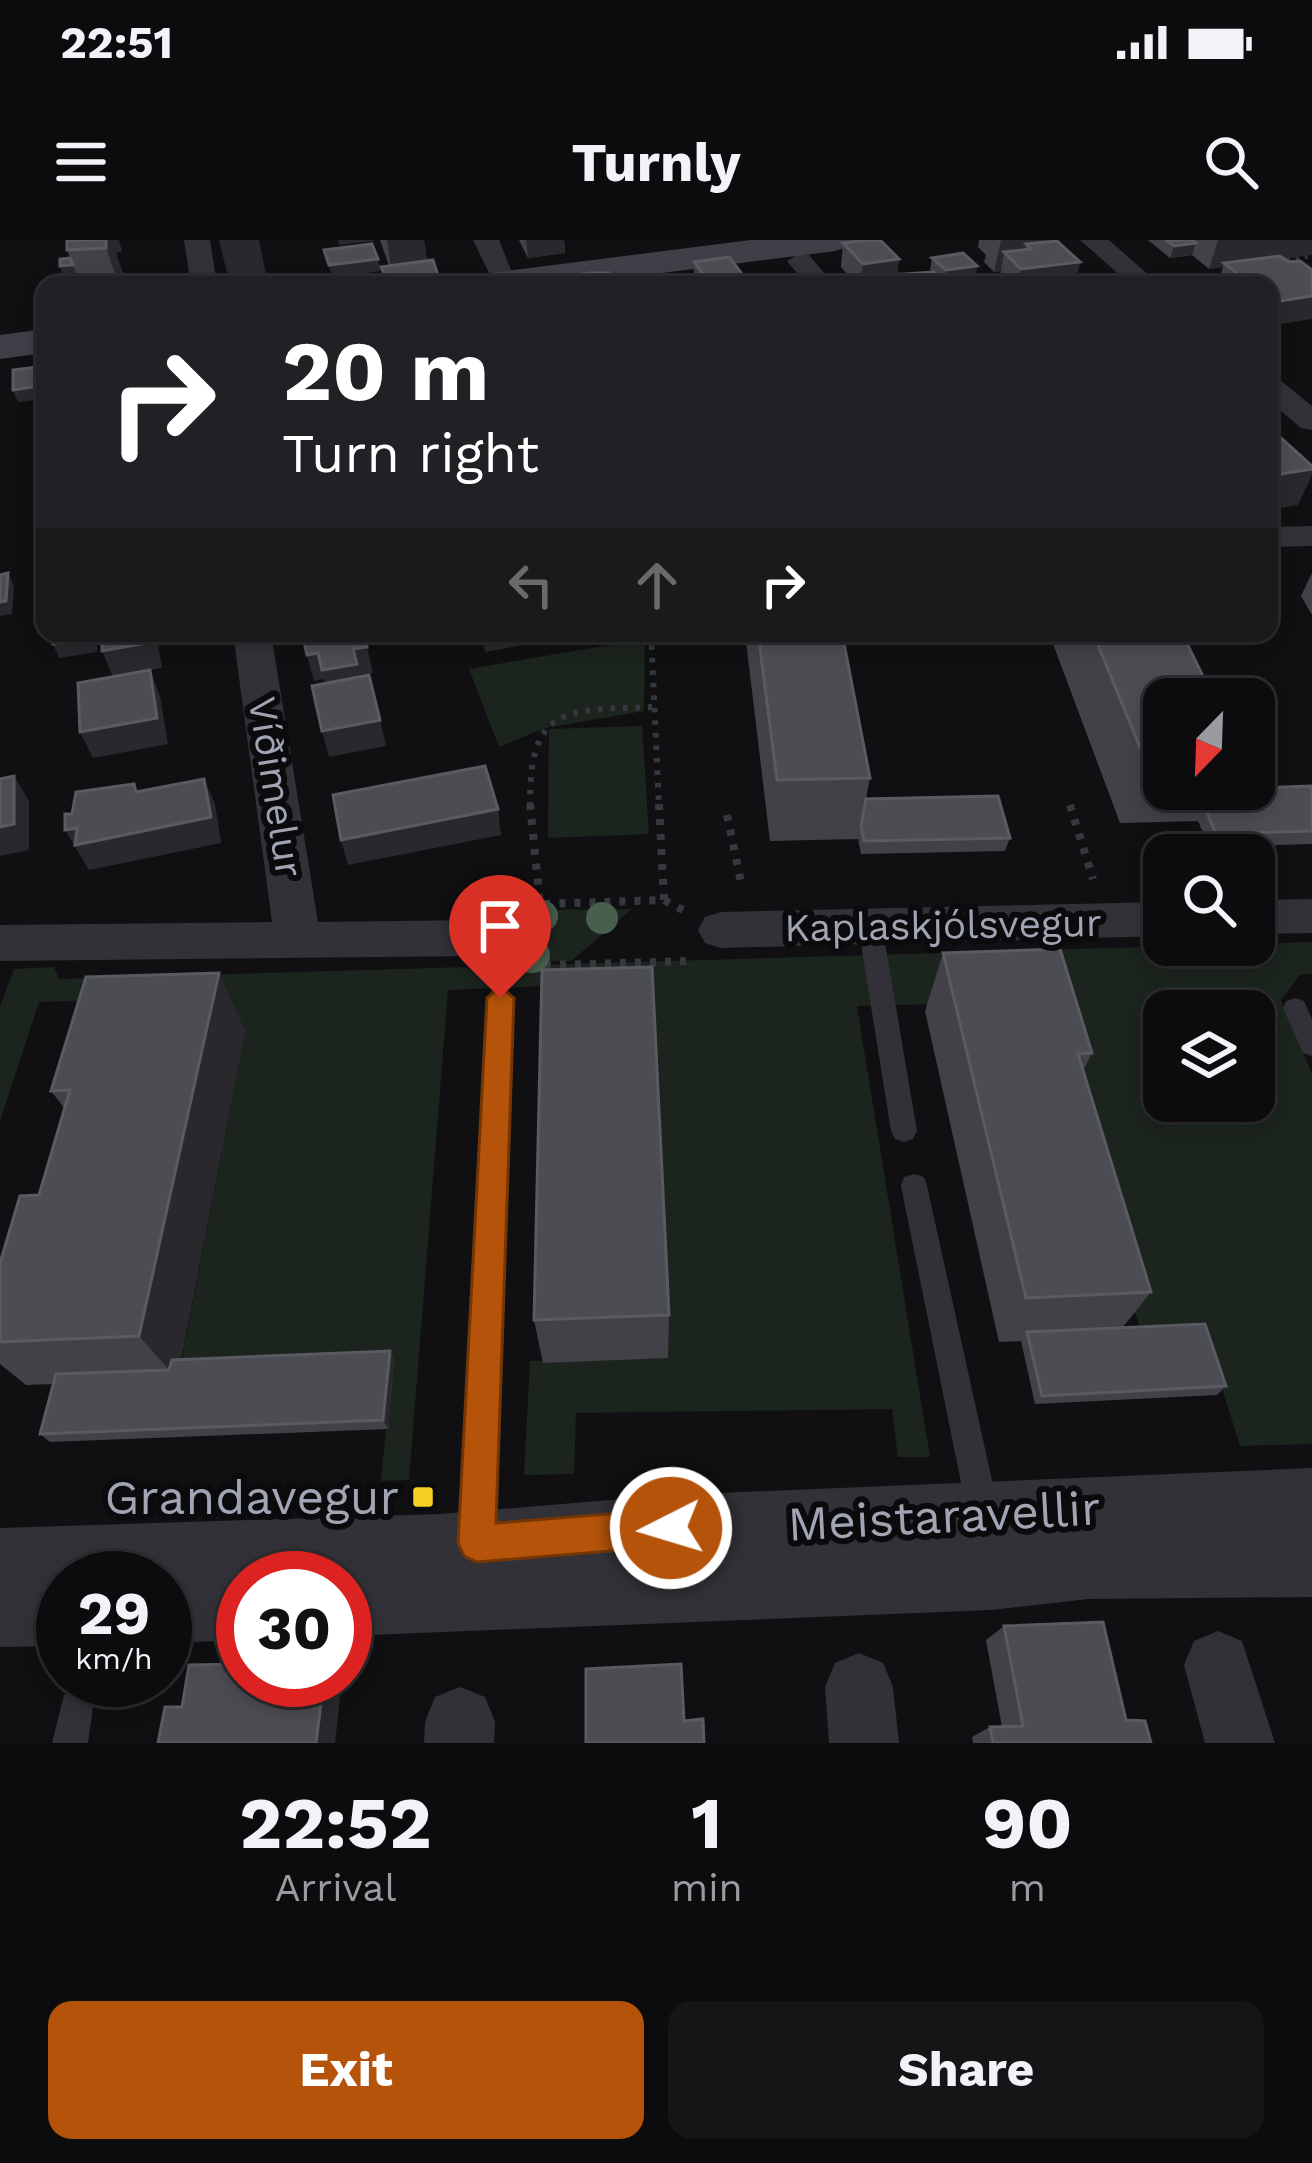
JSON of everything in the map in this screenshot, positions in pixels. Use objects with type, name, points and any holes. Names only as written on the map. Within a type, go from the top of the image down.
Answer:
[{"type":"street","points":[[197,240],[203,276]]},
{"type":"street","points":[[486,240],[493,276]]},
{"type":"street","points":[[562,276],[835,240]]},
{"type":"street","points":[[1093,240],[1137,276]]},
{"type":"street","points":[[790,249],[813,276]]},
{"type":"street","points":[[0,347],[36,342]]},
{"type":"street","points":[[1278,393],[1312,421]]},
{"type":"street","points":[[1278,537],[1312,536]]},
{"type":"street","name":"Víðimelur","points":[[253,642],[298,940]]},
{"type":"street","points":[[1275,917],[1312,916]]},
{"type":"street","name":"Kaplaskjólsvegur","points":[[736,930],[1143,919]]},
{"type":"street","points":[[0,943],[478,938]]},
{"type":"street","name":"Meistaravellir","points":[[0,1560],[477,1543],[982,1512],[1312,1500]]},
{"type":"street","name":"Meistaravellir","points":[[372,1602],[992,1577],[1088,1566],[1312,1564]]},
{"type":"street","points":[[0,1614],[36,1613]]},
{"type":"street","points":[[1218,1665],[1240,1743]]},
{"type":"lane","points":[[1249,276],[1279,272]]},
{"type":"lane","points":[[870,925],[904,1131]]},
{"type":"lane","points":[[477,1543],[500,998]]},
{"type":"lane","points":[[1294,1008],[1312,1046]]},
{"type":"lane","points":[[914,1186],[982,1512]]},
{"type":"lane","points":[[70,1743],[76,1707]]},
{"type":"path","points":[[651,642],[664,900]]},
{"type":"path","points":[[652,707],[550,722],[539,731],[529,779],[540,904],[664,900],[736,930]]},
{"type":"path","points":[[1070,806],[1107,920]]},
{"type":"path","points":[[727,814],[736,930]]},
{"type":"path","points":[[478,938],[518,968],[692,961],[736,930]]},
{"type":"shaded area","points":[[645,642],[644,711],[545,728],[499,747],[469,669]]},
{"type":"shaded area","points":[[642,726],[649,834],[548,838],[549,729]]},
{"type":"shaded area","points":[[632,909],[571,961],[523,961],[525,910]]},
{"type":"shaded area","points":[[1312,942],[1312,974],[1300,975],[1281,1000],[1312,1074],[1312,1444],[1240,1446],[1202,1324],[1139,1326],[1048,1001],[857,1006],[930,1457],[898,1457],[892,1409],[576,1413],[574,1474],[524,1475],[530,1361],[668,1358],[542,986],[448,990],[409,1480],[381,1481],[393,1360],[180,1369],[245,1030],[141,999],[39,1002],[0,1121],[0,1006],[14,969],[54,967],[59,979],[1143,947],[1143,966],[1275,966],[1275,943]]},
{"type":"building","points":[[67,240],[106,240],[106,248],[67,250]]},
{"type":"building","points":[[880,240],[899,259],[863,264],[843,243]]},
{"type":"building","points":[[1166,240],[1192,240],[1196,243],[1174,246]]},
{"type":"building","points":[[1057,241],[1080,262],[1021,269],[1004,252],[1031,249],[1026,244]]},
{"type":"building","points":[[372,244],[378,259],[329,265],[324,250]]},
{"type":"building","points":[[963,253],[977,266],[946,270],[932,258]]},
{"type":"building","points":[[1280,256],[1289,262],[1300,261],[1312,270],[1312,296],[1278,301],[1278,276],[1241,276],[1224,263]]},
{"type":"building","points":[[729,257],[744,276],[697,276],[703,274],[694,262]]},
{"type":"building","points":[[433,260],[438,276],[385,276],[381,267]]},
{"type":"building","points":[[934,272],[938,276],[872,276]]},
{"type":"building","points":[[610,273],[612,276],[566,276]]},
{"type":"building","points":[[36,367],[36,386],[13,390],[13,370]]},
{"type":"building","points":[[1278,435],[1312,466],[1278,475]]},
{"type":"building","points":[[8,573],[6,601],[0,602],[0,575]]},
{"type":"building","points":[[102,642],[152,642],[102,651]]},
{"type":"building","points":[[304,642],[366,642],[367,647],[353,649],[357,664],[322,670],[318,653],[307,655]]},
{"type":"building","points":[[759,642],[844,642],[870,778],[777,780]]},
{"type":"building","points":[[1097,642],[1186,642],[1204,678],[1143,678],[1143,755]]},
{"type":"building","points":[[150,670],[157,718],[80,732],[78,683]]},
{"type":"building","points":[[369,675],[380,720],[322,731],[312,686]]},
{"type":"building","points":[[485,766],[498,809],[341,840],[333,795]]},
{"type":"building","points":[[14,776],[14,824],[0,827],[0,779]]},
{"type":"building","points":[[204,779],[211,817],[75,845],[77,828],[65,830],[65,814],[72,814],[76,792],[134,784],[136,792]]},
{"type":"building","points":[[1312,786],[1312,831],[1216,834],[1206,810],[1275,810],[1275,787]]},
{"type":"building","points":[[998,796],[1010,838],[864,841],[861,826],[866,799]]},
{"type":"building","points":[[1060,949],[1092,1053],[1078,1054],[1151,1292],[1026,1298],[943,953]]},
{"type":"building","points":[[652,967],[669,1315],[534,1320],[542,970]]},
{"type":"building","points":[[219,973],[139,1336],[0,1342],[0,1263],[20,1196],[39,1195],[70,1090],[51,1091],[86,977]]},
{"type":"building","points":[[1205,1324],[1226,1386],[1042,1396],[1027,1332]]},
{"type":"building","points":[[390,1351],[383,1420],[40,1434],[56,1374],[169,1370],[172,1360]]},
{"type":"building","points":[[1103,1622],[1126,1720],[1145,1721],[1151,1743],[993,1743],[990,1727],[1023,1726],[1004,1626]]},
{"type":"building","points":[[216,1664],[216,1707],[321,1707],[316,1743],[158,1743],[165,1707],[192,1707],[192,1665]]},
{"type":"building","points":[[681,1664],[684,1721],[703,1719],[704,1743],[586,1743],[586,1669]]},
{"type":"place","name":"Grandavegur","points":[[423,1497]]},
{"type":"route","points":[[500,998],[477,1543],[671,1528]]}]
